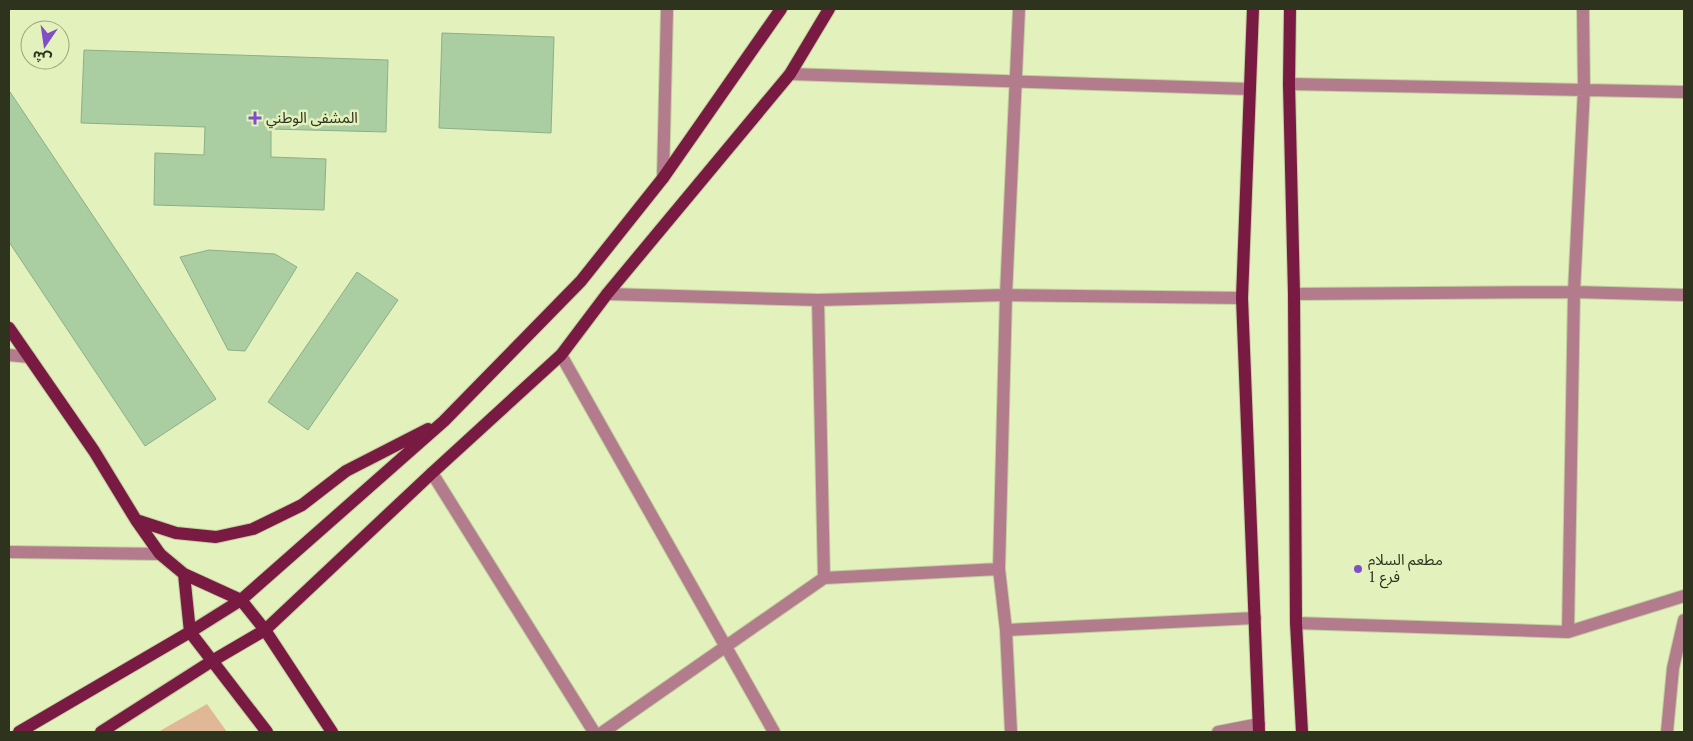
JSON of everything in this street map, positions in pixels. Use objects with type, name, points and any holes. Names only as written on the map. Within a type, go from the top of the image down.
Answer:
[{"type":"main road","points":[[19,732],[242,600],[444,421],[581,281],[663,178],[772,15],[780,9]]},
{"type":"main road","points":[[101,732],[212,661],[265,630],[561,355],[607,294],[790,74],[829,9]]},
{"type":"main road","points":[[1253,9],[1242,298],[1259,728]]},
{"type":"main road","points":[[1290,9],[1289,84],[1294,294],[1296,623],[1302,732]]},
{"type":"main road","points":[[9,328],[94,451],[136,520],[160,554],[184,574],[242,600],[265,630],[332,732]]},
{"type":"main road","points":[[136,520],[176,533],[216,537],[253,529],[302,505],[346,471],[444,421]]},
{"type":"main road","points":[[184,574],[190,632],[266,732]]},
{"type":"street","points":[[663,178],[667,9]]},
{"type":"street","points":[[1011,732],[1006,630],[999,569],[1006,295],[1019,9]]},
{"type":"street","points":[[1568,632],[1574,292],[1584,89],[1583,9]]},
{"type":"street","points":[[790,74],[1250,89]]},
{"type":"street","points":[[1289,84],[1684,92]]},
{"type":"street","points":[[1294,294],[1574,292],[1684,296]]},
{"type":"street","points":[[607,294],[818,300],[1006,295],[1242,298]]},
{"type":"street","points":[[818,300],[824,578]]},
{"type":"street","points":[[9,355],[29,357]]},
{"type":"street","points":[[561,355],[774,732]]},
{"type":"street","points":[[432,473],[594,732]]},
{"type":"street","points":[[9,552],[160,554]]},
{"type":"street","points":[[603,732],[824,578],[999,569]]},
{"type":"street","points":[[1296,623],[1568,632],[1684,596]]},
{"type":"street","points":[[1006,630],[1255,618]]},
{"type":"street","points":[[1667,732],[1673,668],[1684,620]]},
{"type":"street","points":[[1218,732],[1259,728]]},
{"type":"shaded area","points":[[207,704],[227,732],[158,732]]},
{"type":"building","points":[[442,33],[554,37],[551,133],[439,128]]},
{"type":"building","points":[[84,50],[388,60],[386,132],[271,129],[271,157],[326,159],[324,210],[154,205],[155,153],[204,155],[205,127],[81,123]]},
{"type":"building","points":[[10,92],[216,399],[145,446],[9,242]]},
{"type":"building","points":[[209,250],[275,254],[297,267],[245,351],[228,350],[180,257]]},
{"type":"building","points":[[357,272],[398,300],[308,430],[268,402]]},
{"type":"place","name":"المشفى الوطني","points":[[255,118]]},
{"type":"place","name":"مطعم السلام فرع 1","points":[[1358,569]]}]
